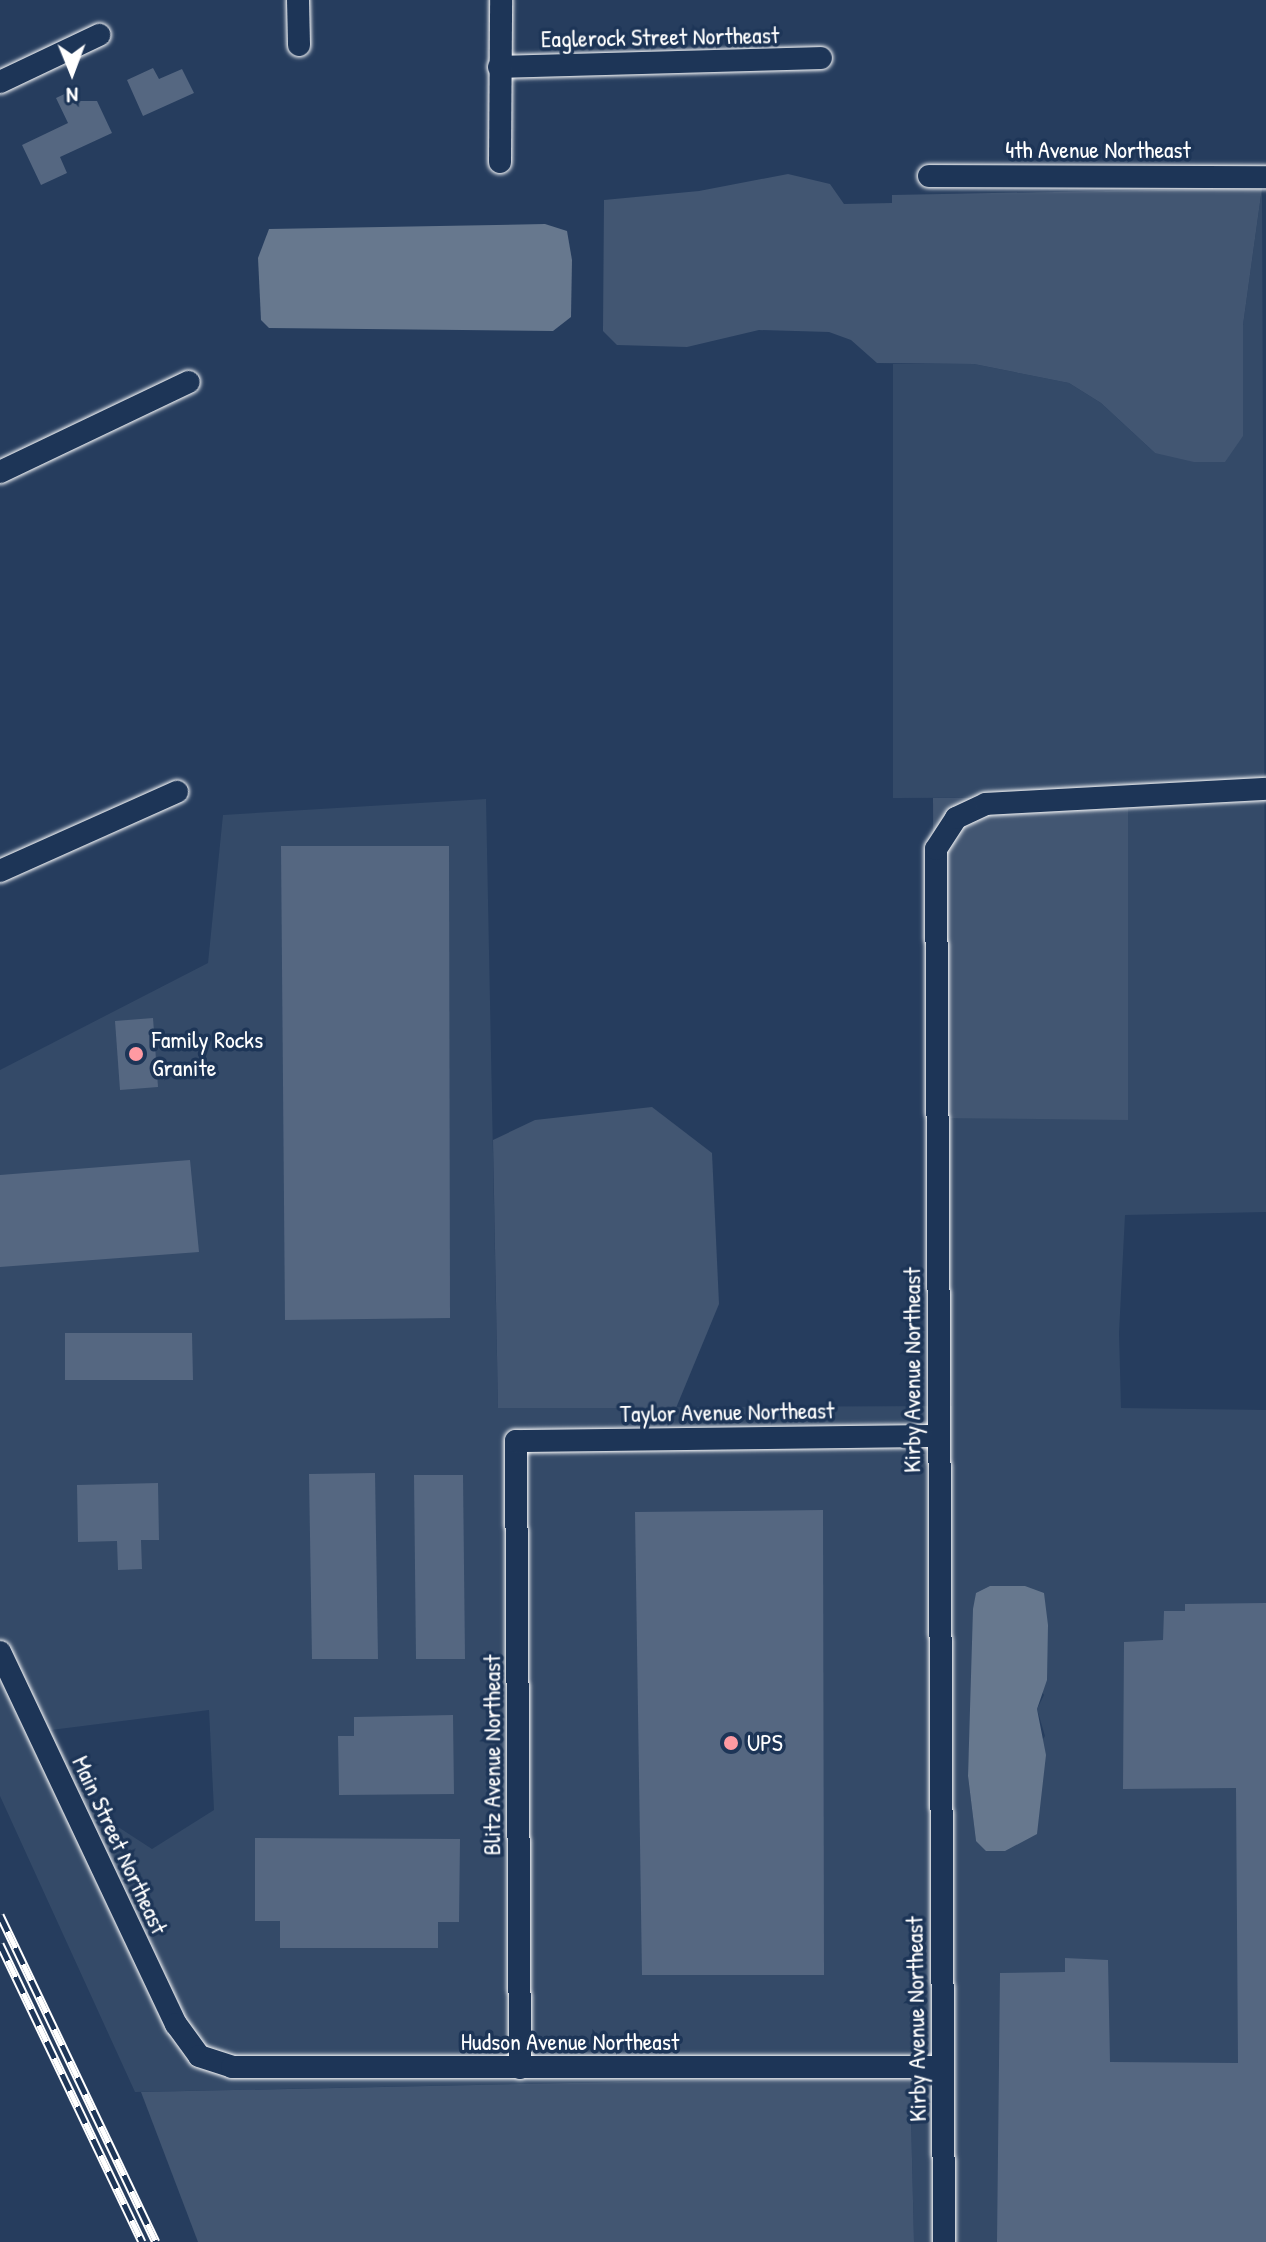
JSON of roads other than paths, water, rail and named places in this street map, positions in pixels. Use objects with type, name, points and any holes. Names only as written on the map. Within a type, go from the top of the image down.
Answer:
[{"type":"street","points":[[298,0],[299,45]]},
{"type":"street","points":[[500,162],[501,0]]},
{"type":"street","points":[[0,82],[99,35]]},
{"type":"street","name":"Eaglerock Street Northeast","points":[[499,67],[821,58]]},
{"type":"street","name":"4th Avenue Northeast","points":[[929,176],[1266,177]]},
{"type":"street","points":[[0,472],[189,382]]},
{"type":"street","name":"Kirby Avenue Northeast","points":[[944,2242],[936,849],[956,818],[986,804],[1266,789]]},
{"type":"street","points":[[0,871],[177,792]]},
{"type":"street","name":"Taylor Avenue Northeast","points":[[516,1441],[938,1436]]},
{"type":"street","name":"Blitz Avenue Northeast","points":[[516,1441],[520,2068]]},
{"type":"street","name":"Main Street Northeast","points":[[0,1652],[176,2024],[199,2056]]},
{"type":"street","name":"Hudson Avenue Northeast","points":[[199,2056],[232,2067],[942,2067]]},
{"type":"railway","points":[[0,1915],[156,2242]]},
{"type":"railway","points":[[0,1944],[142,2242]]},
{"type":"place","name":"Family Rocks Granite","points":[[136,1054]]},
{"type":"place","name":"UPS","points":[[731,1743]]}]
